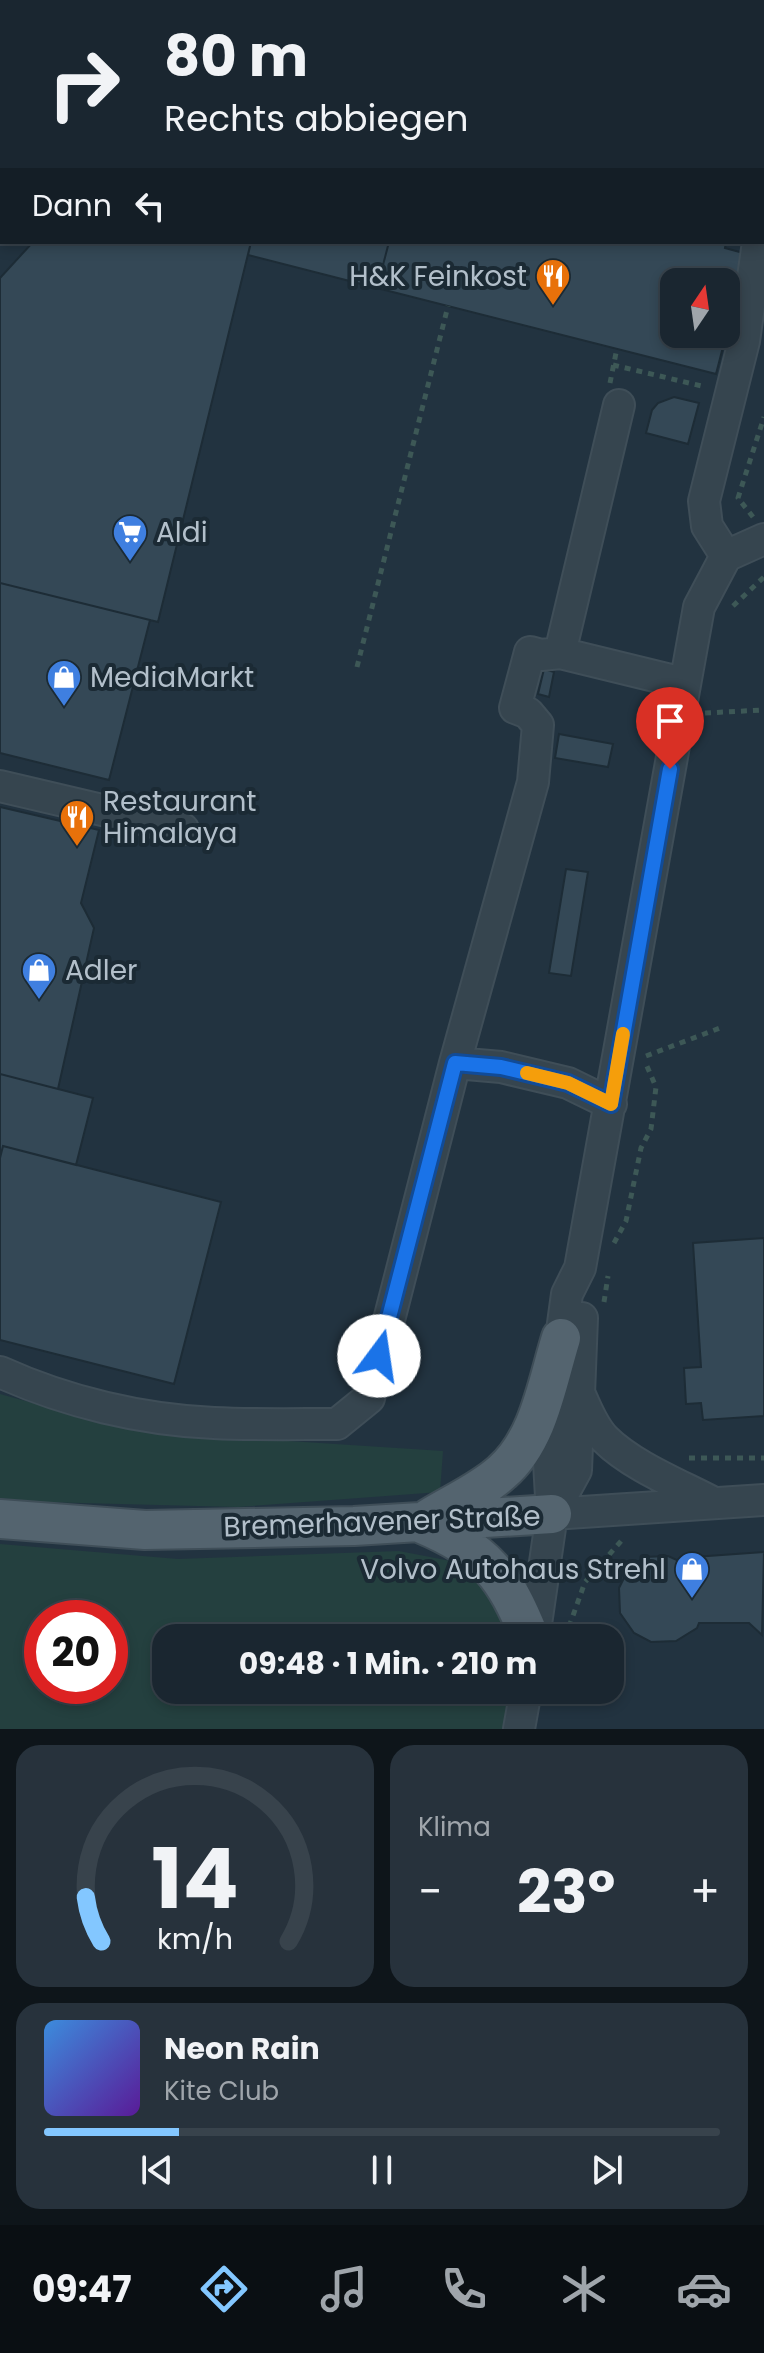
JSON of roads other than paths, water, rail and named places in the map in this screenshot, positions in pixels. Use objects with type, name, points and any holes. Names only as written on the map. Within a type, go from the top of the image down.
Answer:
[{"type":"main road","points":[[419,1523],[503,1472],[523,1447],[537,1419],[561,1338]]},
{"type":"main road","name":"Bremerhavener Straße","points":[[0,1519],[145,1530],[419,1523],[552,1514]]},
{"type":"main road","points":[[419,1523],[459,1540],[485,1561],[515,1601],[526,1624]]},
{"type":"street","points":[[726,556],[707,526],[704,501],[744,341],[758,244]]},
{"type":"street","points":[[560,653],[619,405]]},
{"type":"street","points":[[534,1624],[552,1514],[549,1462],[567,1294],[580,1268],[656,854],[693,691],[699,607],[726,556],[760,529]]},
{"type":"street","points":[[0,1372],[22,1382],[123,1412],[212,1423],[337,1424],[369,1398],[455,1063],[533,782],[538,725],[528,713],[515,708],[530,652],[541,655],[560,653],[693,691]]},
{"type":"street","points":[[0,786],[183,829]]},
{"type":"street","points":[[455,1063],[501,1067],[568,1083],[611,1104]]},
{"type":"street","points":[[552,1514],[576,1470],[584,1291],[580,1268]]},
{"type":"street","points":[[579,1393],[592,1422],[605,1439],[627,1456],[714,1503]]},
{"type":"street","name":"Bremerhavener Straße","points":[[552,1514],[764,1500]]},
{"type":"street","points":[[519,1729],[523,1704]]},
{"type":"place","name":"H&K Feinkost","points":[[553,307]]},
{"type":"place","name":"Aldi","points":[[130,563]]},
{"type":"place","name":"MediaMarkt","points":[[64,708]]},
{"type":"place","name":"Restaurant Himalaya","points":[[77,848]]},
{"type":"place","name":"Adler","points":[[39,1001]]},
{"type":"place","name":"Volvo Autohaus Strehl","points":[[692,1600]]}]
